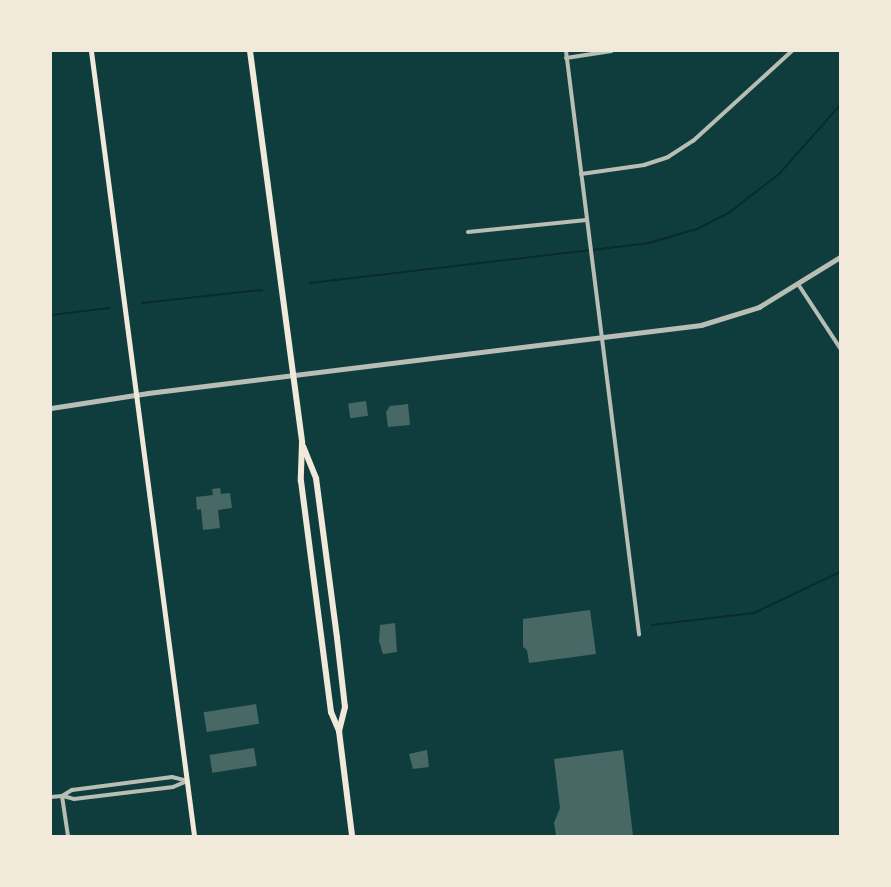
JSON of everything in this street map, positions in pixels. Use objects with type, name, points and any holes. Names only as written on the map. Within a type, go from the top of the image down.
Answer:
[{"type":"highway","points":[[250,51],[294,375],[302,443],[301,481],[332,712],[339,731],[352,836]]},
{"type":"highway","points":[[302,443],[316,478],[337,638],[345,706],[339,731]]},
{"type":"main road","points":[[92,51],[194,836]]},
{"type":"street","points":[[566,51],[639,634]]},
{"type":"street","points":[[566,58],[611,51]]},
{"type":"street","points":[[581,174],[644,165],[668,157],[693,141],[792,51]]},
{"type":"street","points":[[468,232],[586,220]]},
{"type":"street","points":[[51,408],[135,395],[701,325],[759,307],[840,256]]},
{"type":"street","points":[[798,284],[840,348]]},
{"type":"street","points":[[62,796],[72,790],[172,777],[188,781]]},
{"type":"street","points":[[51,797],[62,796],[74,799],[173,787],[188,781]]},
{"type":"street","points":[[62,796],[68,836]]},
{"type":"building","points":[[366,401],[368,416],[350,418],[348,404]]},
{"type":"building","points":[[408,404],[410,425],[388,427],[386,412],[390,406]]},
{"type":"building","points":[[220,488],[221,494],[230,493],[232,508],[218,510],[220,528],[203,530],[201,509],[197,510],[196,497],[213,495],[212,489]]},
{"type":"building","points":[[590,610],[596,654],[529,663],[527,650],[523,647],[523,619]]},
{"type":"building","points":[[395,623],[397,652],[383,654],[379,641],[380,625]]},
{"type":"building","points":[[256,704],[259,724],[207,732],[204,712]]},
{"type":"building","points":[[254,748],[257,766],[212,773],[210,755]]},
{"type":"building","points":[[427,750],[429,767],[413,769],[409,754]]},
{"type":"building","points":[[623,750],[633,836],[556,835],[554,823],[560,808],[554,759]]},
{"type":"waterway","points":[[310,283],[649,243],[697,229],[730,212],[779,174],[840,105]]},
{"type":"waterway","points":[[142,303],[262,290]]},
{"type":"waterway","points":[[51,315],[110,308]]},
{"type":"waterway","points":[[652,625],[754,613],[840,572]]}]
